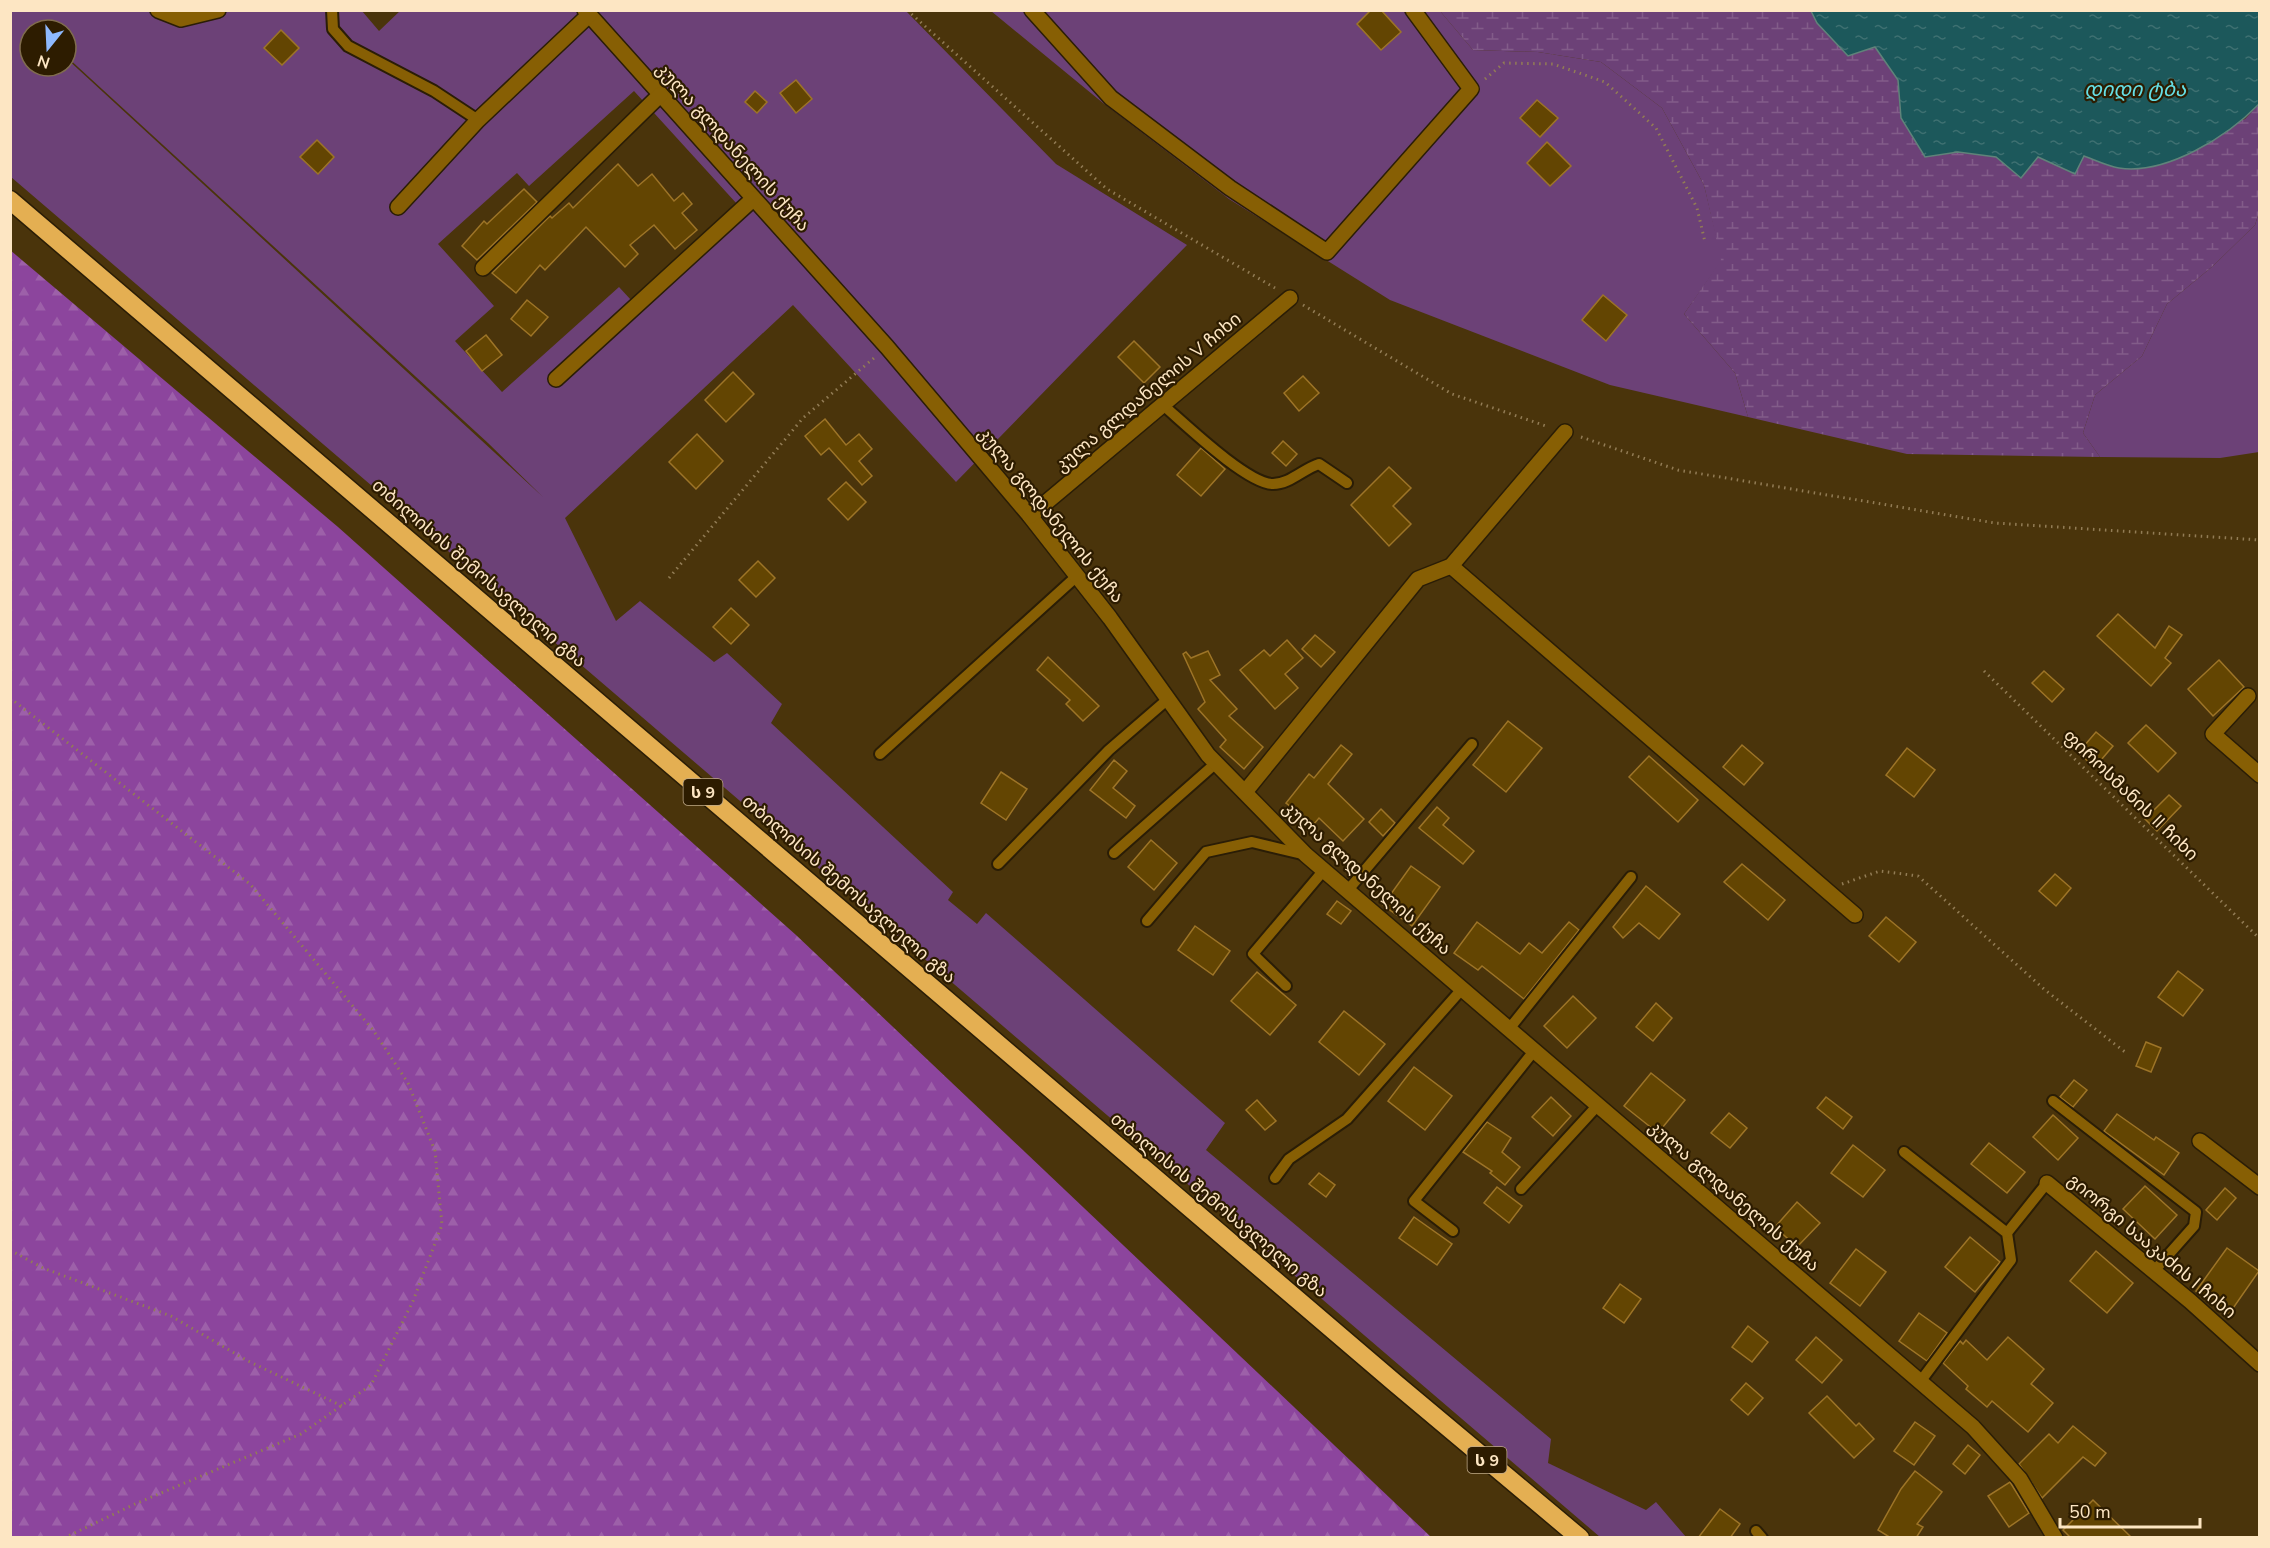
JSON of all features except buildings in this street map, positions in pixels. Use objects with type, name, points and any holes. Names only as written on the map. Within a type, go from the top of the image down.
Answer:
[{"type":"highway","name":"თბილისის შემოსავლელი გზა","points":[[10,200],[1580,1538]]},
{"type":"street","points":[[158,10],[181,19],[218,10]]},
{"type":"street","points":[[1032,10],[1111,98],[1230,188],[1327,252],[1471,89],[1413,10]]},
{"type":"street","points":[[398,207],[478,120],[587,13]]},
{"type":"street","name":"კულა გლდანელის ქუჩა","points":[[587,13],[887,347],[1030,516],[1216,763],[1306,855],[1973,1427],[2020,1479],[2051,1536]]},
{"type":"street","points":[[483,268],[660,95]]},
{"type":"street","points":[[556,379],[753,199]]},
{"type":"street","name":"კულა გლდანელის V ჩიხი","points":[[1030,516],[1290,298]]},
{"type":"street","points":[[1245,792],[1418,579],[1451,566],[1564,432]]},
{"type":"street","points":[[1451,566],[1856,915]]},
{"type":"street","points":[[2248,696],[2213,734],[2259,775]]},
{"type":"street","points":[[2200,1141],[2259,1187]]},
{"type":"street","name":"გიორგი სააკაძის I ჩიხი","points":[[2047,1183],[2154,1271],[2259,1364]]},
{"type":"lane","points":[[332,10],[333,29],[348,46],[434,91],[478,120]]},
{"type":"lane","points":[[1163,405],[1253,478],[1271,484],[1288,482],[1304,469],[1319,464],[1347,483]]},
{"type":"lane","points":[[880,754],[1077,576]]},
{"type":"lane","points":[[998,864],[1109,750],[1168,699]]},
{"type":"lane","points":[[1347,890],[1472,744]]},
{"type":"lane","points":[[1114,853],[1216,763]]},
{"type":"lane","points":[[1147,921],[1206,852],[1252,842],[1306,855]]},
{"type":"lane","points":[[1286,986],[1253,954],[1324,870]]},
{"type":"lane","points":[[1509,1029],[1631,877]]},
{"type":"lane","points":[[1275,1178],[1290,1159],[1347,1119],[1462,989]]},
{"type":"lane","points":[[1453,1231],[1414,1201],[1534,1051]]},
{"type":"lane","points":[[2053,1101],[2196,1212],[2193,1226],[2154,1271]]},
{"type":"lane","points":[[1521,1189],[1598,1105]]},
{"type":"lane","points":[[1904,1152],[2007,1233],[2011,1260],[1920,1382]]},
{"type":"lane","points":[[2007,1233],[2047,1183]]},
{"type":"path","points":[[906,10],[1107,189],[1452,394],[1678,470],[1995,523],[2259,540]]},
{"type":"path","points":[[1471,89],[1504,63],[1553,64],[1605,82],[1656,128],[1697,207],[1705,242]]},
{"type":"path","points":[[669,578],[803,418],[887,347]]},
{"type":"path","name":"ფიროსმანის II ჩიხი","points":[[1984,671],[2259,939]]},
{"type":"path","points":[[10,698],[250,884],[373,1030],[408,1083],[435,1151],[442,1225],[413,1301],[371,1385],[301,1434],[135,1504],[64,1538]]},
{"type":"path","points":[[1826,889],[1880,871],[1918,876],[2045,990],[2125,1053]]},
{"type":"path","points":[[10,1250],[43,1268],[171,1316],[248,1361],[342,1406]]},
{"type":"green space","points":[[401,10],[906,11],[1056,164],[1187,245],[956,482],[793,305],[565,518],[616,621],[640,601],[714,662],[727,653],[782,704],[771,723],[953,892],[948,900],[977,924],[986,913],[1225,1123],[1206,1150],[1551,1439],[1548,1463],[1646,1510],[1656,1502],[1686,1537],[1600,1537],[11,177],[11,11],[362,11],[379,31]],"holes":[[[18,18],[78,18],[78,67],[488,443],[543,497],[78,69],[78,78],[18,78]],[[634,91],[737,204],[631,300],[619,287],[502,392],[455,341],[494,306],[438,244],[517,173],[529,186]]]},
{"type":"green space","points":[[991,11],[1440,11],[1473,50],[1538,52],[1601,62],[1662,108],[1704,185],[1722,260],[1684,314],[1735,373],[1748,417],[1610,385],[1390,300],[1229,199],[1103,103]]},
{"type":"green space","points":[[1440,11],[1811,11],[1817,23],[1875,47],[1898,80],[1901,118],[1925,157],[1958,152],[1997,157],[2021,178],[2038,157],[2075,174],[2083,156],[2119,168],[2245,119],[2259,104],[2259,212],[2255,225],[2213,266],[2167,304],[2142,356],[2095,395],[2083,433],[2100,457],[1907,454],[1748,417],[1735,373],[1684,314],[1721,260],[1704,185],[1662,108],[1601,62],[1538,52],[1473,50]]},
{"type":"green space","points":[[2259,212],[2259,452],[2220,458],[2100,457],[2083,433],[2095,395],[2142,356],[2167,304],[2213,266],[2255,225]]},
{"type":"green space","points":[[10,250],[338,527],[796,935],[1431,1537],[11,1537]]},
{"type":"water","name":"დიდი ტბა","points":[[1811,11],[2259,11],[2259,104],[2246,117],[2213,141],[2176,160],[2137,169],[2119,168],[2084,156],[2075,174],[2038,157],[2021,178],[1996,157],[1958,152],[1925,157],[1901,118],[1898,80],[1875,47],[1848,56],[1817,23]]}]
